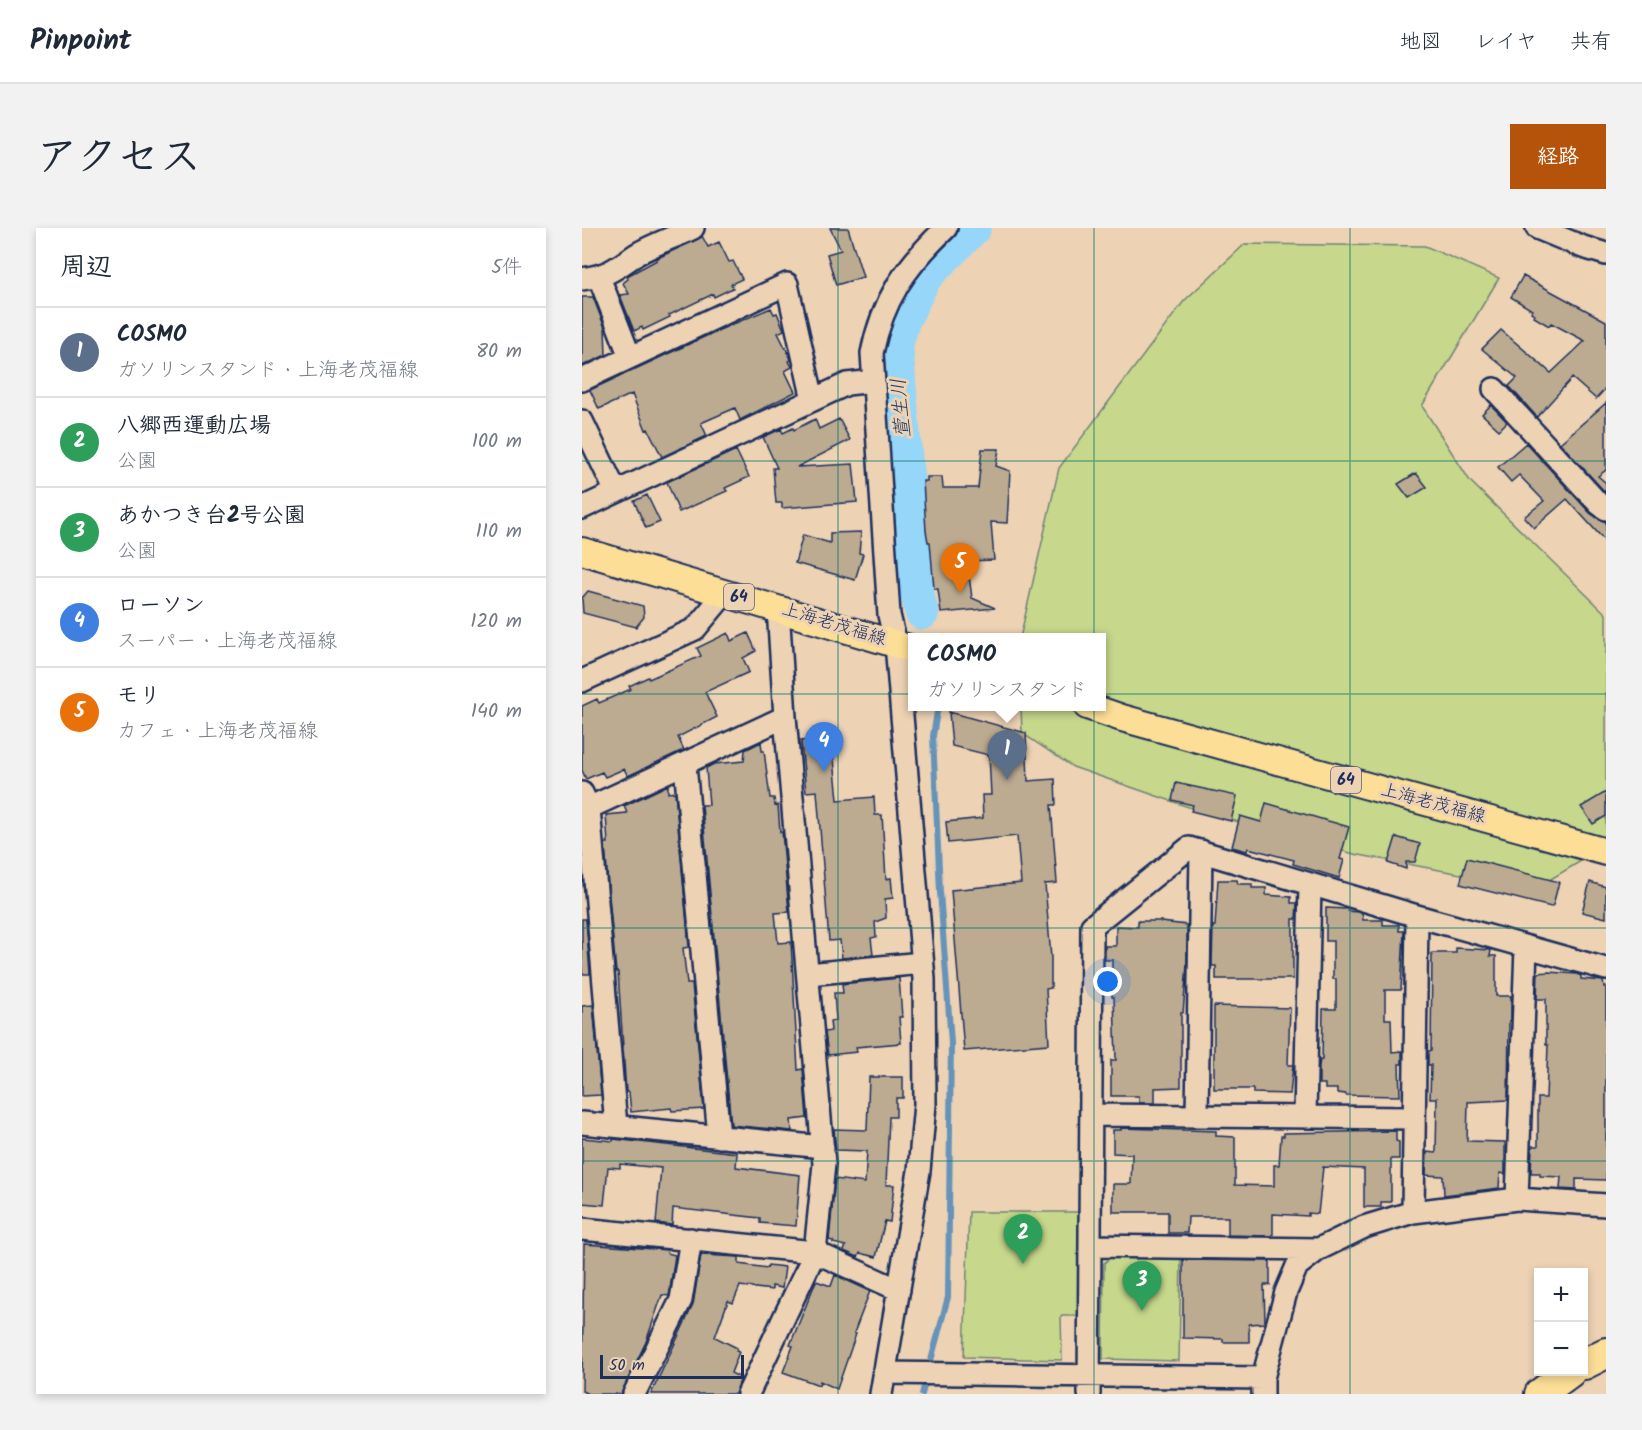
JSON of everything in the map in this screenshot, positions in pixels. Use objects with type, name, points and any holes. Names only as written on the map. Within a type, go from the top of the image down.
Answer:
[{"type":"highway","points":[[1588,1362],[1606,1353]]},
{"type":"highway","points":[[1540,1394],[1563,1376]]},
{"type":"main road","name":"上海老茂福線","points":[[582,551],[904,647]]},
{"type":"main road","name":"上海老茂福線","points":[[1102,711],[1606,852]]},
{"type":"street","points":[[630,357],[590,278],[620,268],[638,254],[693,228]]},
{"type":"street","points":[[881,1394],[919,1171],[925,1104],[924,978],[914,844],[904,647],[889,615],[874,381],[874,345],[890,296],[911,264],[946,228]]},
{"type":"street","points":[[1537,228],[1606,254]]},
{"type":"street","points":[[582,380],[787,284],[813,400]]},
{"type":"street","points":[[582,508],[847,384],[874,381]]},
{"type":"street","points":[[1494,389],[1606,509]]},
{"type":"street","points":[[582,421],[616,492]]},
{"type":"street","points":[[582,681],[695,629],[725,593]]},
{"type":"street","points":[[748,1394],[815,1251],[822,1196],[823,1147],[785,717],[778,608]]},
{"type":"street","points":[[616,1126],[584,804],[685,765],[785,717]]},
{"type":"street","points":[[685,765],[719,1137]]},
{"type":"street","points":[[1089,1384],[1092,926],[1189,848],[1606,969]]},
{"type":"street","points":[[1197,1116],[1201,851]]},
{"type":"street","points":[[1305,1117],[1310,884]]},
{"type":"street","points":[[1413,1212],[1418,916]]},
{"type":"street","points":[[1517,1199],[1526,947]]},
{"type":"street","points":[[808,974],[922,963]]},
{"type":"street","points":[[1091,1115],[1413,1118]]},
{"type":"street","points":[[582,1123],[823,1147]]},
{"type":"street","points":[[884,1373],[935,1379],[1263,1386],[1281,1311],[1297,1266],[1319,1249],[1364,1227],[1413,1212],[1517,1199],[1606,1205]]},
{"type":"street","points":[[582,1229],[815,1251],[899,1290]]},
{"type":"street","points":[[634,1394],[681,1300],[691,1239]]},
{"type":"street","points":[[1090,1246],[1319,1249]]},
{"type":"green space","points":[[1245,244],[1425,246],[1499,278],[1422,406],[1470,481],[1606,614],[1606,846],[1536,888],[1354,854],[1203,812],[1073,767],[1022,733],[1021,711],[1106,711],[1106,633],[1021,633],[1059,468],[1184,301]]},
{"type":"green space","points":[[969,1212],[1080,1212],[1079,1316],[1061,1316],[1062,1360],[964,1357]]},
{"type":"green space","points":[[1114,1255],[1181,1256],[1179,1361],[1103,1359],[1104,1263]]},
{"type":"building","points":[[830,228],[848,228],[863,277],[836,285],[827,254],[841,250]]},
{"type":"building","points":[[702,236],[708,247],[719,242],[729,262],[733,261],[742,279],[731,284],[733,288],[714,297],[713,294],[643,330],[642,327],[634,331],[620,295],[629,294],[623,283],[628,279],[627,276]]},
{"type":"building","points":[[1523,276],[1606,321],[1606,388],[1596,399],[1572,378],[1537,417],[1509,386],[1517,378],[1482,349],[1501,330],[1551,373],[1585,341],[1551,323],[1549,326],[1534,317],[1532,310],[1511,297]]},
{"type":"building","points":[[582,297],[593,297],[605,328],[606,355],[582,366]]},
{"type":"building","points":[[771,308],[774,314],[777,313],[784,330],[778,333],[791,360],[789,361],[792,367],[785,371],[795,392],[740,420],[735,408],[701,423],[707,436],[662,457],[648,429],[646,430],[632,394],[599,409],[590,390]]},
{"type":"building","points":[[1606,403],[1606,470],[1598,476],[1606,483],[1606,493],[1560,443]]},
{"type":"building","points":[[1491,405],[1507,422],[1499,430],[1482,414]]},
{"type":"building","points":[[815,419],[819,429],[839,419],[850,440],[797,467],[853,464],[857,502],[782,508],[782,503],[776,503],[773,468],[777,468],[763,437],[781,429],[783,433],[793,428],[794,430]]},
{"type":"building","points":[[1526,443],[1590,513],[1606,522],[1606,542],[1567,499],[1534,528],[1524,517],[1544,501],[1519,475],[1511,482],[1498,467]]},
{"type":"building","points":[[982,449],[999,449],[996,466],[1010,471],[1007,523],[991,522],[994,560],[967,561],[972,598],[995,608],[941,613],[938,589],[934,589],[930,542],[928,542],[926,531],[923,481],[927,481],[927,477],[942,477],[943,488],[978,488]]},
{"type":"building","points":[[736,450],[749,477],[725,488],[727,491],[679,512],[667,482]]},
{"type":"building","points":[[1416,473],[1427,487],[1409,498],[1398,484]]},
{"type":"building","points":[[647,495],[660,522],[646,528],[634,501]]},
{"type":"building","points":[[861,532],[859,553],[863,554],[855,580],[795,563],[803,535],[830,543],[830,533]]},
{"type":"building","points":[[588,591],[643,606],[644,617],[636,627],[583,613],[582,598]]},
{"type":"building","points":[[728,633],[731,641],[748,633],[756,651],[743,658],[749,672],[705,692],[717,717],[678,737],[684,750],[628,776],[624,769],[605,777],[602,772],[586,779],[582,770],[582,706],[597,699],[599,703],[631,689],[629,686],[648,677],[649,679],[701,656],[697,648]]},
{"type":"building","points":[[949,712],[1026,733],[1028,781],[1055,779],[1056,805],[1051,805],[1057,883],[1045,884],[1051,958],[1051,988],[1046,989],[1049,1044],[964,1051],[951,890],[1021,883],[1017,836],[948,843],[946,822],[983,818],[982,795],[991,795],[989,755],[952,746]]},
{"type":"building","points":[[832,738],[838,800],[874,797],[875,815],[882,815],[886,879],[891,878],[893,898],[885,899],[886,918],[875,922],[876,937],[871,938],[873,955],[842,958],[840,940],[829,941],[817,791],[806,792],[801,741]]},
{"type":"building","points":[[761,742],[770,798],[774,798],[775,806],[778,805],[780,832],[782,832],[789,912],[775,913],[778,943],[791,942],[798,1070],[803,1069],[807,1118],[791,1120],[792,1131],[731,1125],[702,805],[709,805],[706,768],[714,764],[744,761],[745,750]]},
{"type":"building","points":[[1176,783],[1237,796],[1231,821],[1191,811],[1193,805],[1172,800]]},
{"type":"building","points":[[668,785],[668,793],[675,792],[689,947],[683,948],[687,984],[692,984],[704,1109],[672,1111],[671,1108],[631,1112],[629,1092],[626,1092],[618,972],[616,972],[608,885],[606,815],[627,813],[624,806]]},
{"type":"building","points":[[1606,792],[1606,816],[1593,824],[1581,807]]},
{"type":"building","points":[[1266,803],[1349,827],[1340,859],[1344,860],[1339,878],[1293,864],[1294,860],[1248,848],[1247,851],[1232,847],[1240,816],[1261,822]]},
{"type":"building","points":[[1396,837],[1420,844],[1415,862],[1406,862],[1406,869],[1388,863]]},
{"type":"building","points":[[1467,858],[1559,882],[1553,905],[1551,907],[1460,884]]},
{"type":"building","points":[[1218,880],[1237,880],[1238,884],[1252,884],[1252,888],[1266,888],[1266,895],[1291,897],[1291,903],[1297,903],[1296,919],[1293,919],[1293,979],[1216,979],[1216,966],[1212,966]]},
{"type":"building","points":[[1590,882],[1606,887],[1606,918],[1582,912]]},
{"type":"building","points":[[1326,908],[1348,909],[1348,911],[1362,913],[1363,920],[1383,920],[1383,925],[1399,925],[1399,931],[1404,931],[1401,990],[1385,990],[1385,1019],[1391,1019],[1392,1052],[1402,1051],[1402,1064],[1399,1064],[1400,1096],[1346,1095],[1337,1093],[1337,1089],[1325,1089],[1325,1084],[1319,1084],[1323,1009],[1336,1009],[1333,941],[1326,941]]},
{"type":"building","points":[[582,919],[586,919],[590,974],[582,974]]},
{"type":"building","points":[[1138,921],[1161,921],[1187,925],[1187,965],[1183,1013],[1181,1013],[1181,1087],[1155,1088],[1155,1103],[1139,1103],[1139,1096],[1111,1096],[1111,1060],[1116,1060],[1114,997],[1112,997],[1112,960],[1105,960],[1105,946],[1116,946],[1116,926],[1138,927]]},
{"type":"building","points":[[1456,948],[1491,950],[1490,956],[1496,956],[1496,996],[1511,996],[1508,1100],[1468,1102],[1467,1141],[1505,1142],[1505,1174],[1500,1173],[1499,1188],[1444,1195],[1443,1176],[1426,1175],[1427,1152],[1436,1153],[1437,1098],[1430,1098],[1431,1065],[1428,1065],[1428,1051],[1431,1051],[1432,953],[1456,953]]},
{"type":"building","points":[[1538,973],[1577,974],[1581,976],[1581,979],[1603,981],[1606,987],[1606,1180],[1576,1179],[1576,1190],[1560,1189],[1561,1177],[1531,1173],[1532,1146],[1538,1146],[1538,1098],[1546,1098],[1548,1045],[1546,1045],[1546,999],[1537,999]]},
{"type":"building","points":[[899,978],[901,1043],[856,1047],[857,1052],[828,1055],[825,1032],[831,1031],[830,1021],[836,1020],[834,993],[843,993],[842,984]]},
{"type":"building","points":[[593,1005],[601,1095],[582,1096],[582,1006]]},
{"type":"building","points":[[1214,1006],[1290,1008],[1288,1065],[1293,1065],[1290,1094],[1253,1093],[1253,1089],[1214,1089]]},
{"type":"building","points":[[869,1077],[903,1077],[903,1098],[896,1098],[896,1117],[889,1117],[886,1185],[894,1185],[890,1222],[885,1221],[876,1257],[860,1253],[858,1257],[844,1251],[846,1246],[829,1240],[835,1179],[865,1183],[867,1151],[836,1150],[834,1129],[867,1130]]},
{"type":"building","points":[[1121,1128],[1216,1131],[1216,1136],[1235,1137],[1235,1185],[1274,1186],[1274,1165],[1279,1165],[1281,1136],[1284,1136],[1284,1133],[1396,1131],[1396,1141],[1399,1142],[1399,1159],[1391,1159],[1391,1202],[1381,1202],[1381,1207],[1364,1207],[1364,1169],[1323,1167],[1318,1214],[1308,1213],[1308,1216],[1273,1214],[1273,1234],[1270,1236],[1228,1235],[1228,1217],[1188,1217],[1187,1233],[1168,1233],[1168,1212],[1113,1212],[1113,1184],[1131,1184],[1132,1154],[1113,1153],[1113,1130],[1121,1130]]},
{"type":"building","points":[[582,1138],[613,1141],[613,1139],[737,1153],[736,1167],[800,1175],[796,1226],[760,1223],[760,1218],[673,1208],[672,1225],[656,1223],[661,1168],[620,1164],[620,1168],[608,1167],[604,1205],[582,1203]]},
{"type":"building","points":[[584,1244],[668,1250],[667,1253],[675,1255],[669,1296],[662,1295],[646,1342],[621,1394],[588,1394],[582,1391]]},
{"type":"building","points":[[701,1255],[739,1257],[739,1264],[767,1268],[768,1265],[785,1267],[782,1288],[772,1286],[772,1290],[740,1286],[733,1303],[728,1301],[715,1337],[737,1348],[736,1351],[739,1352],[731,1373],[741,1378],[735,1394],[651,1394],[693,1305]]},
{"type":"building","points":[[1183,1260],[1270,1261],[1270,1285],[1264,1285],[1265,1323],[1249,1324],[1249,1342],[1183,1338]]},
{"type":"building","points":[[835,1275],[870,1291],[837,1389],[820,1381],[819,1385],[783,1372],[793,1346],[790,1345],[816,1281],[831,1286]]},
{"type":"waterway","name":"萱生川","points":[[922,613],[917,594],[896,345],[903,321],[925,277],[974,228]]},
{"type":"waterway","points":[[922,1394],[948,1297],[951,1043],[940,892],[933,736],[937,711]]},
{"type":"place","name":"モリ","points":[[960,593]]},
{"type":"place","name":"ローソン","points":[[824,772]]},
{"type":"place","name":"COSMO","points":[[1007,780]]},
{"type":"place","name":"八郷西運動広場","points":[[1023,1264]]},
{"type":"place","name":"あかつき台2号公園","points":[[1142,1311]]}]
